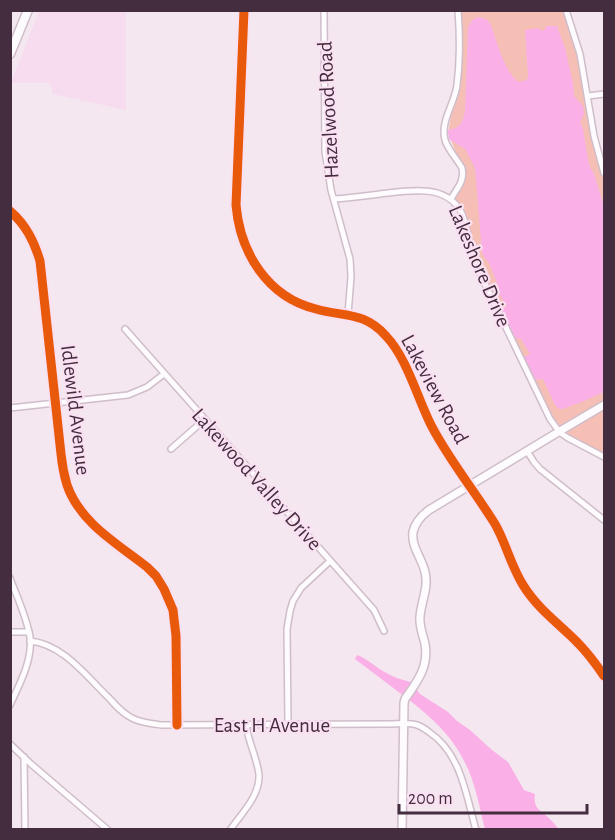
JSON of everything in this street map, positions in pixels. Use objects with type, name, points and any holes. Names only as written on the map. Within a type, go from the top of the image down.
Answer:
[{"type":"main road","points":[[10,54],[28,10]]},
{"type":"street","name":"Lakeview Road","points":[[244,10],[236,205],[242,237],[249,254],[258,269],[274,287],[295,301],[314,309],[348,314],[367,321],[388,338],[399,354],[429,422],[496,527],[529,595],[587,653],[604,676]]},
{"type":"street","name":"Hazelwood Road","points":[[324,10],[325,151],[334,199],[350,259],[348,314]]},
{"type":"street","name":"Lakeshore Drive","points":[[458,10],[457,86],[446,118],[445,140],[462,168],[463,180],[451,199],[462,212],[473,259],[545,411],[562,434],[604,457]]},
{"type":"street","points":[[566,10],[580,54],[594,136],[604,173]]},
{"type":"street","points":[[588,96],[604,94]]},
{"type":"street","points":[[334,199],[420,190],[441,194],[451,199]]},
{"type":"street","name":"Idlewild Avenue","points":[[10,211],[29,232],[40,261],[63,472],[68,487],[80,511],[156,576],[169,599],[175,620],[177,725]]},
{"type":"street","name":"Lakewood Valley Drive","points":[[125,329],[374,610],[384,631]]},
{"type":"street","points":[[10,408],[128,395],[147,387],[164,374]]},
{"type":"street","points":[[402,830],[405,699],[422,674],[426,651],[420,618],[427,584],[423,566],[415,549],[413,531],[415,525],[423,514],[604,405]]},
{"type":"street","points":[[171,449],[204,420]]},
{"type":"street","points":[[527,450],[540,469],[604,520]]},
{"type":"street","points":[[288,724],[287,629],[290,611],[301,588],[330,561]]},
{"type":"street","points":[[10,578],[30,641],[25,674],[10,705]]},
{"type":"street","points":[[10,632],[28,632]]},
{"type":"street","name":"East H Avenue","points":[[30,641],[47,645],[58,651],[81,670],[118,708],[134,719],[157,725],[414,724],[419,726],[440,740],[451,754],[463,783],[476,830]]},
{"type":"street","points":[[230,830],[255,793],[259,780],[258,767],[246,725]]},
{"type":"street","points":[[10,744],[108,830]]},
{"type":"street","points":[[24,757],[25,830]]},
{"type":"shaded area","points":[[39,11],[126,11],[126,110],[53,94],[50,83],[11,83]]},
{"type":"shaded area","points":[[459,11],[566,11],[576,39],[604,173],[604,457],[558,430],[512,341],[451,199],[463,180],[462,168],[448,133],[454,98]]},
{"type":"shaded area","points":[[478,17],[490,23],[505,64],[519,82],[527,80],[528,76],[525,30],[538,28],[542,31],[546,26],[557,26],[565,48],[574,96],[583,106],[584,114],[580,122],[589,165],[604,206],[604,392],[563,409],[555,405],[543,379],[534,380],[524,357],[530,354],[521,339],[514,338],[501,310],[507,306],[499,294],[490,265],[482,253],[475,168],[465,149],[449,139],[448,130],[459,126],[465,110],[468,28],[472,20]]},
{"type":"shaded area","points":[[357,655],[387,674],[411,682],[420,694],[448,712],[508,762],[524,790],[535,794],[535,803],[538,808],[559,829],[485,829],[471,776],[456,747],[440,727],[420,709],[355,659]]},
{"type":"cycle path","points":[[244,10],[236,205],[243,239],[250,255],[259,270],[283,294],[316,309],[353,316],[370,322],[386,336],[406,366],[438,438],[495,524],[523,585],[541,608],[584,649],[604,676]]},
{"type":"cycle path","points":[[10,211],[29,234],[40,261],[61,458],[67,485],[81,511],[90,522],[156,576],[173,610],[176,636],[177,725]]}]
